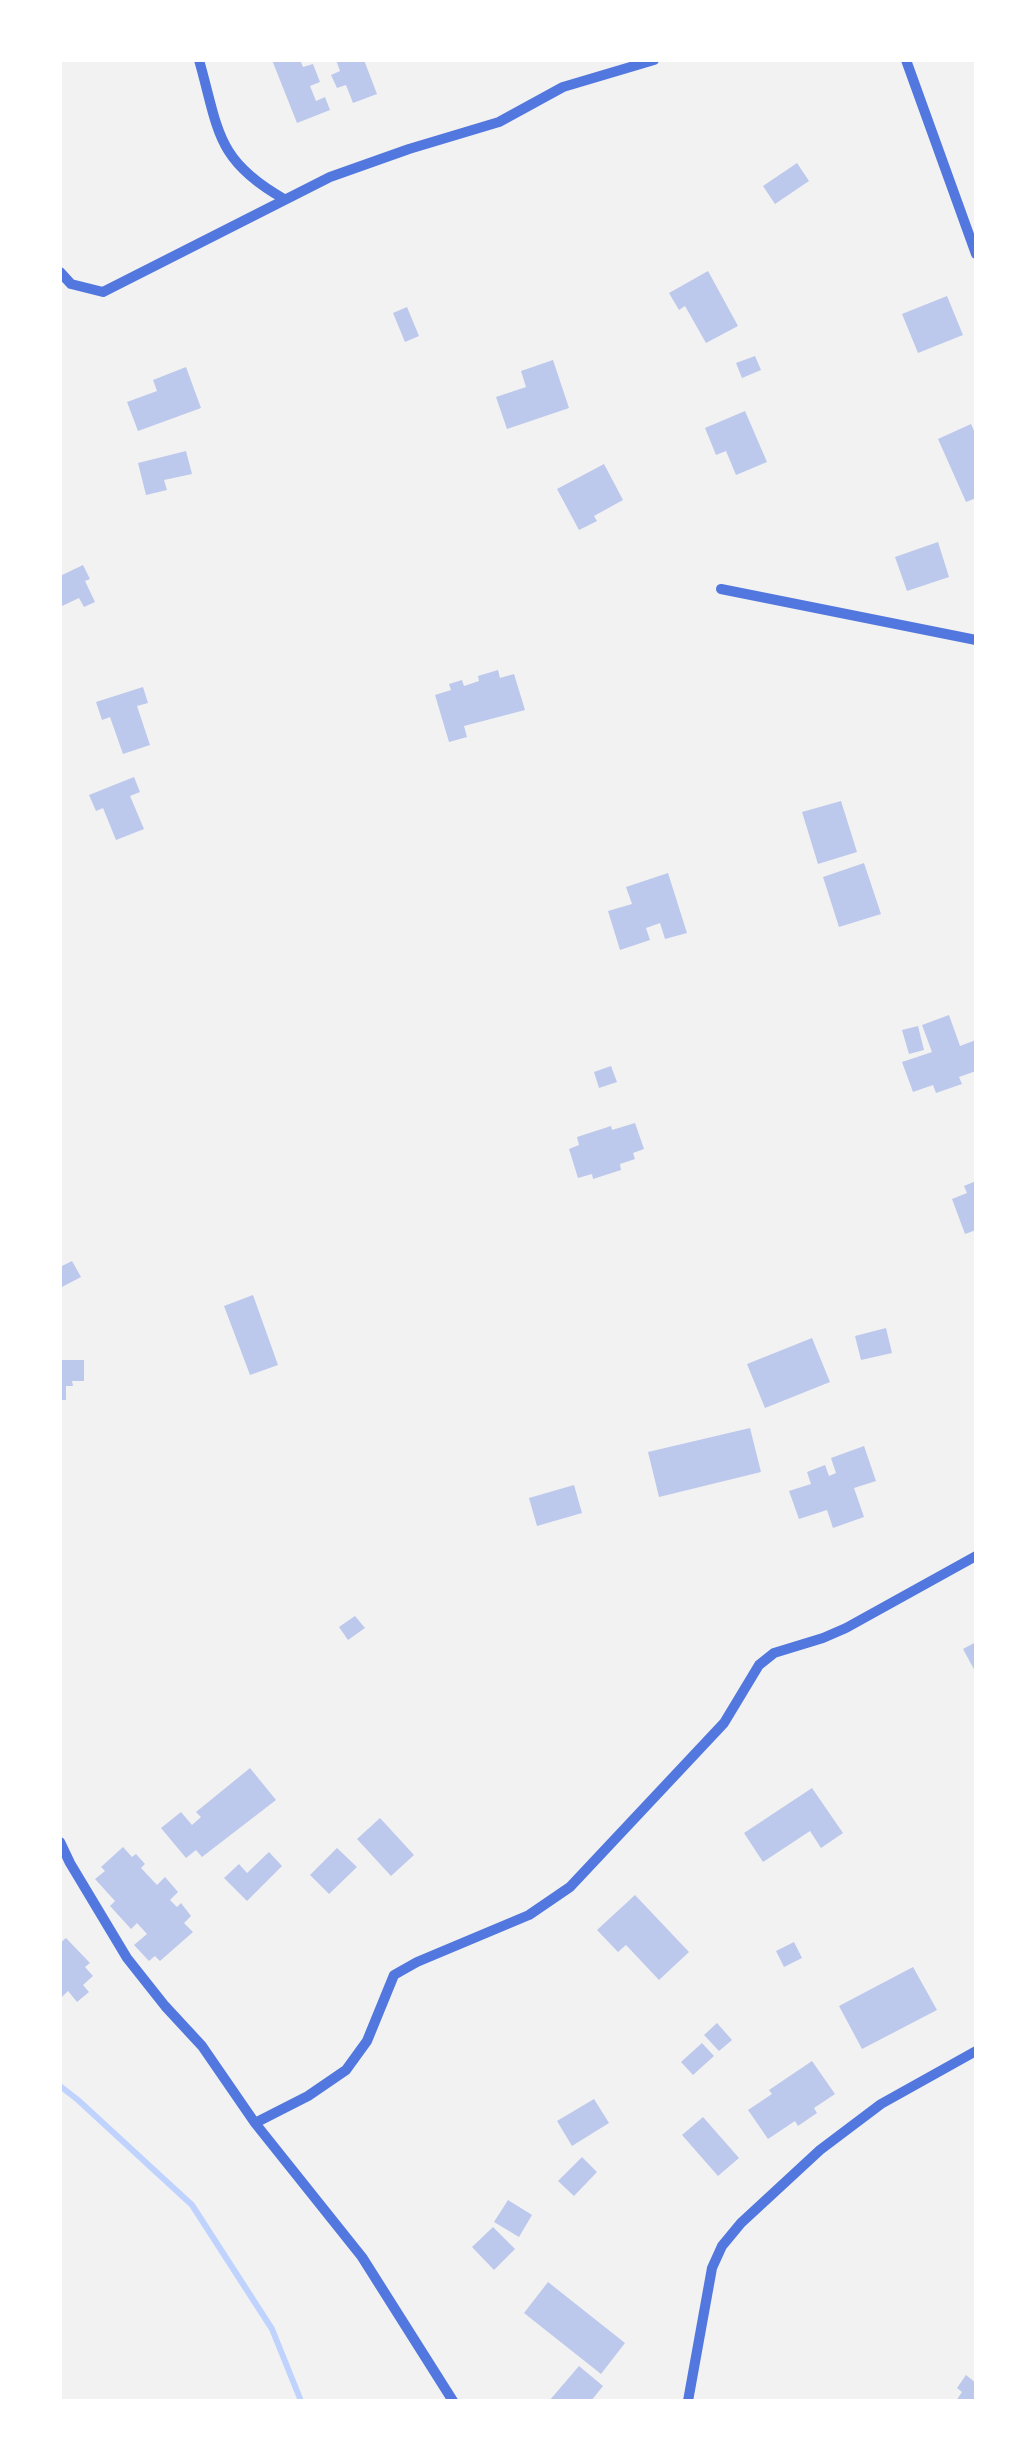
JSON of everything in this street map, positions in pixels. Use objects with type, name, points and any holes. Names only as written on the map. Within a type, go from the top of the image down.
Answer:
[{"type":"street","points":[[199,60],[224,146],[258,184],[284,199]]},
{"type":"street","points":[[60,272],[71,284],[104,292],[284,199],[346,172],[499,122],[563,87],[654,60]]},
{"type":"street","points":[[906,60],[976,254]]},
{"type":"street","points":[[722,589],[976,640]]},
{"type":"street","points":[[255,2122],[308,2096],[346,2070],[367,2041],[394,1976],[417,1962],[529,1914],[570,1887],[724,1723],[759,1665],[774,1653],[846,1628],[976,1556]]},
{"type":"street","points":[[60,1842],[127,1958],[202,2046],[255,2122],[362,2257],[453,2401]]},
{"type":"street","points":[[688,2401],[712,2268],[722,2246],[741,2223],[820,2150],[881,2104],[976,2051]]},
{"type":"building","points":[[272,60],[300,60],[303,67],[313,64],[320,82],[310,86],[316,101],[325,97],[330,110],[297,123]]},
{"type":"building","points":[[336,60],[364,60],[377,94],[353,103],[346,85],[337,88],[331,75],[340,71]]},
{"type":"building","points":[[797,163],[809,181],[775,204],[763,186]]},
{"type":"building","points":[[708,271],[738,326],[706,343],[685,306],[679,310],[669,293]]},
{"type":"building","points":[[947,296],[963,335],[918,353],[902,314]]},
{"type":"building","points":[[407,307],[419,336],[405,342],[393,313]]},
{"type":"building","points":[[755,356],[761,370],[742,378],[736,363]]},
{"type":"building","points":[[553,360],[569,408],[507,429],[496,397],[526,387],[521,371]]},
{"type":"building","points":[[186,367],[201,408],[138,431],[127,402],[157,391],[153,380]]},
{"type":"building","points":[[745,411],[767,462],[736,475],[726,451],[716,455],[705,428]]},
{"type":"building","points":[[971,424],[976,435],[976,498],[966,502],[938,439]]},
{"type":"building","points":[[186,451],[192,474],[164,480],[167,490],[146,495],[138,463]]},
{"type":"building","points":[[604,464],[623,500],[594,516],[597,521],[579,530],[557,489]]},
{"type":"building","points":[[938,542],[949,577],[907,591],[895,557]]},
{"type":"building","points":[[83,565],[90,579],[85,581],[95,602],[84,607],[79,598],[60,607],[60,576]]},
{"type":"building","points":[[498,670],[500,678],[514,674],[525,710],[464,726],[467,737],[449,742],[435,695],[451,690],[449,684],[462,680],[464,686],[479,681],[478,676]]},
{"type":"building","points":[[143,687],[148,703],[137,706],[150,745],[123,754],[110,717],[102,720],[96,702]]},
{"type":"building","points":[[134,777],[140,792],[130,796],[144,829],[116,840],[103,808],[96,811],[89,795]]},
{"type":"building","points":[[841,801],[857,852],[818,864],[802,812]]},
{"type":"building","points":[[864,863],[881,914],[839,927],[823,877]]},
{"type":"building","points":[[668,873],[687,933],[665,939],[660,923],[646,928],[650,940],[620,950],[608,911],[632,904],[626,887]]},
{"type":"building","points":[[949,1015],[960,1046],[976,1040],[976,1071],[959,1077],[962,1084],[936,1093],[933,1085],[913,1092],[902,1062],[932,1052],[922,1025]]},
{"type":"building","points":[[918,1026],[924,1050],[909,1054],[902,1030]]},
{"type":"building","points":[[611,1066],[617,1082],[599,1088],[594,1072]]},
{"type":"building","points":[[635,1123],[644,1149],[633,1153],[635,1159],[620,1164],[621,1170],[593,1179],[592,1174],[578,1178],[569,1149],[579,1145],[577,1137]]},
{"type":"building","points":[[976,1181],[976,1230],[965,1234],[952,1199],[967,1193],[964,1186]]},
{"type":"building","points":[[72,1261],[81,1277],[60,1288],[60,1267]]},
{"type":"building","points":[[253,1295],[278,1365],[250,1375],[224,1306]]},
{"type":"building","points":[[886,1328],[892,1353],[861,1360],[855,1336]]},
{"type":"building","points":[[812,1338],[830,1382],[765,1408],[747,1364]]},
{"type":"building","points":[[60,1360],[84,1360],[84,1381],[72,1381],[73,1386],[66,1386],[66,1400],[60,1400]]},
{"type":"building","points":[[750,1428],[761,1472],[659,1497],[648,1452]]},
{"type":"building","points":[[864,1446],[876,1481],[854,1488],[864,1517],[833,1528],[827,1510],[799,1519],[789,1491],[811,1484],[807,1472],[825,1465],[829,1476],[836,1473],[831,1458]]},
{"type":"building","points":[[574,1485],[582,1513],[537,1526],[529,1498]]},
{"type":"building","points":[[355,1616],[365,1628],[348,1640],[339,1627]]},
{"type":"building","points":[[976,1642],[976,1673],[963,1649]]},
{"type":"building","points":[[250,1768],[276,1800],[202,1857],[196,1850],[186,1858],[161,1828],[181,1812],[192,1825],[201,1817],[196,1812]]},
{"type":"building","points":[[812,1788],[843,1833],[821,1848],[810,1831],[763,1862],[744,1833]]},
{"type":"building","points":[[380,1818],[414,1855],[391,1876],[357,1839]]},
{"type":"building","points":[[123,1847],[145,1864],[141,1868],[157,1885],[165,1877],[178,1892],[170,1900],[177,1907],[181,1903],[191,1916],[184,1923],[193,1932],[160,1961],[155,1956],[149,1961],[134,1945],[147,1934],[137,1923],[131,1929],[110,1906],[115,1901],[95,1879],[105,1871],[101,1867]]},
{"type":"building","points":[[337,1848],[357,1867],[329,1894],[310,1875]]},
{"type":"building","points":[[269,1852],[282,1866],[247,1901],[224,1878],[239,1864],[247,1873]]},
{"type":"building","points":[[635,1895],[689,1952],[659,1980],[626,1945],[618,1952],[597,1930]]},
{"type":"building","points":[[66,1938],[90,1963],[85,1967],[93,1976],[83,1985],[89,1992],[77,2002],[68,1991],[60,1999],[60,1943]]},
{"type":"building","points":[[794,1942],[802,1958],[784,1967],[776,1951]]},
{"type":"building","points":[[913,1967],[937,2010],[862,2049],[839,2006]]},
{"type":"building","points":[[717,2023],[732,2040],[719,2051],[704,2035]]},
{"type":"building","points":[[702,2043],[714,2056],[693,2075],[681,2062]]},
{"type":"building","points":[[812,2061],[835,2094],[814,2108],[817,2113],[798,2126],[795,2121],[768,2139],[748,2110],[772,2094],[769,2090]]},
{"type":"building","points":[[594,2099],[609,2123],[572,2146],[557,2121]]},
{"type":"building","points":[[703,2117],[739,2158],[718,2176],[682,2135]]},
{"type":"building","points":[[582,2157],[597,2172],[574,2196],[558,2181]]},
{"type":"building","points":[[508,2200],[532,2215],[519,2237],[494,2222]]},
{"type":"building","points":[[493,2227],[515,2249],[494,2270],[472,2247]]},
{"type":"building","points":[[548,2282],[625,2343],[601,2374],[524,2313]]},
{"type":"building","points":[[579,2366],[603,2386],[591,2401],[549,2401]]},
{"type":"building","points":[[966,2375],[976,2383],[976,2401],[956,2401],[962,2392],[957,2388]]},
{"type":"waterway","points":[[60,2086],[192,2205],[272,2329],[301,2401]]}]
